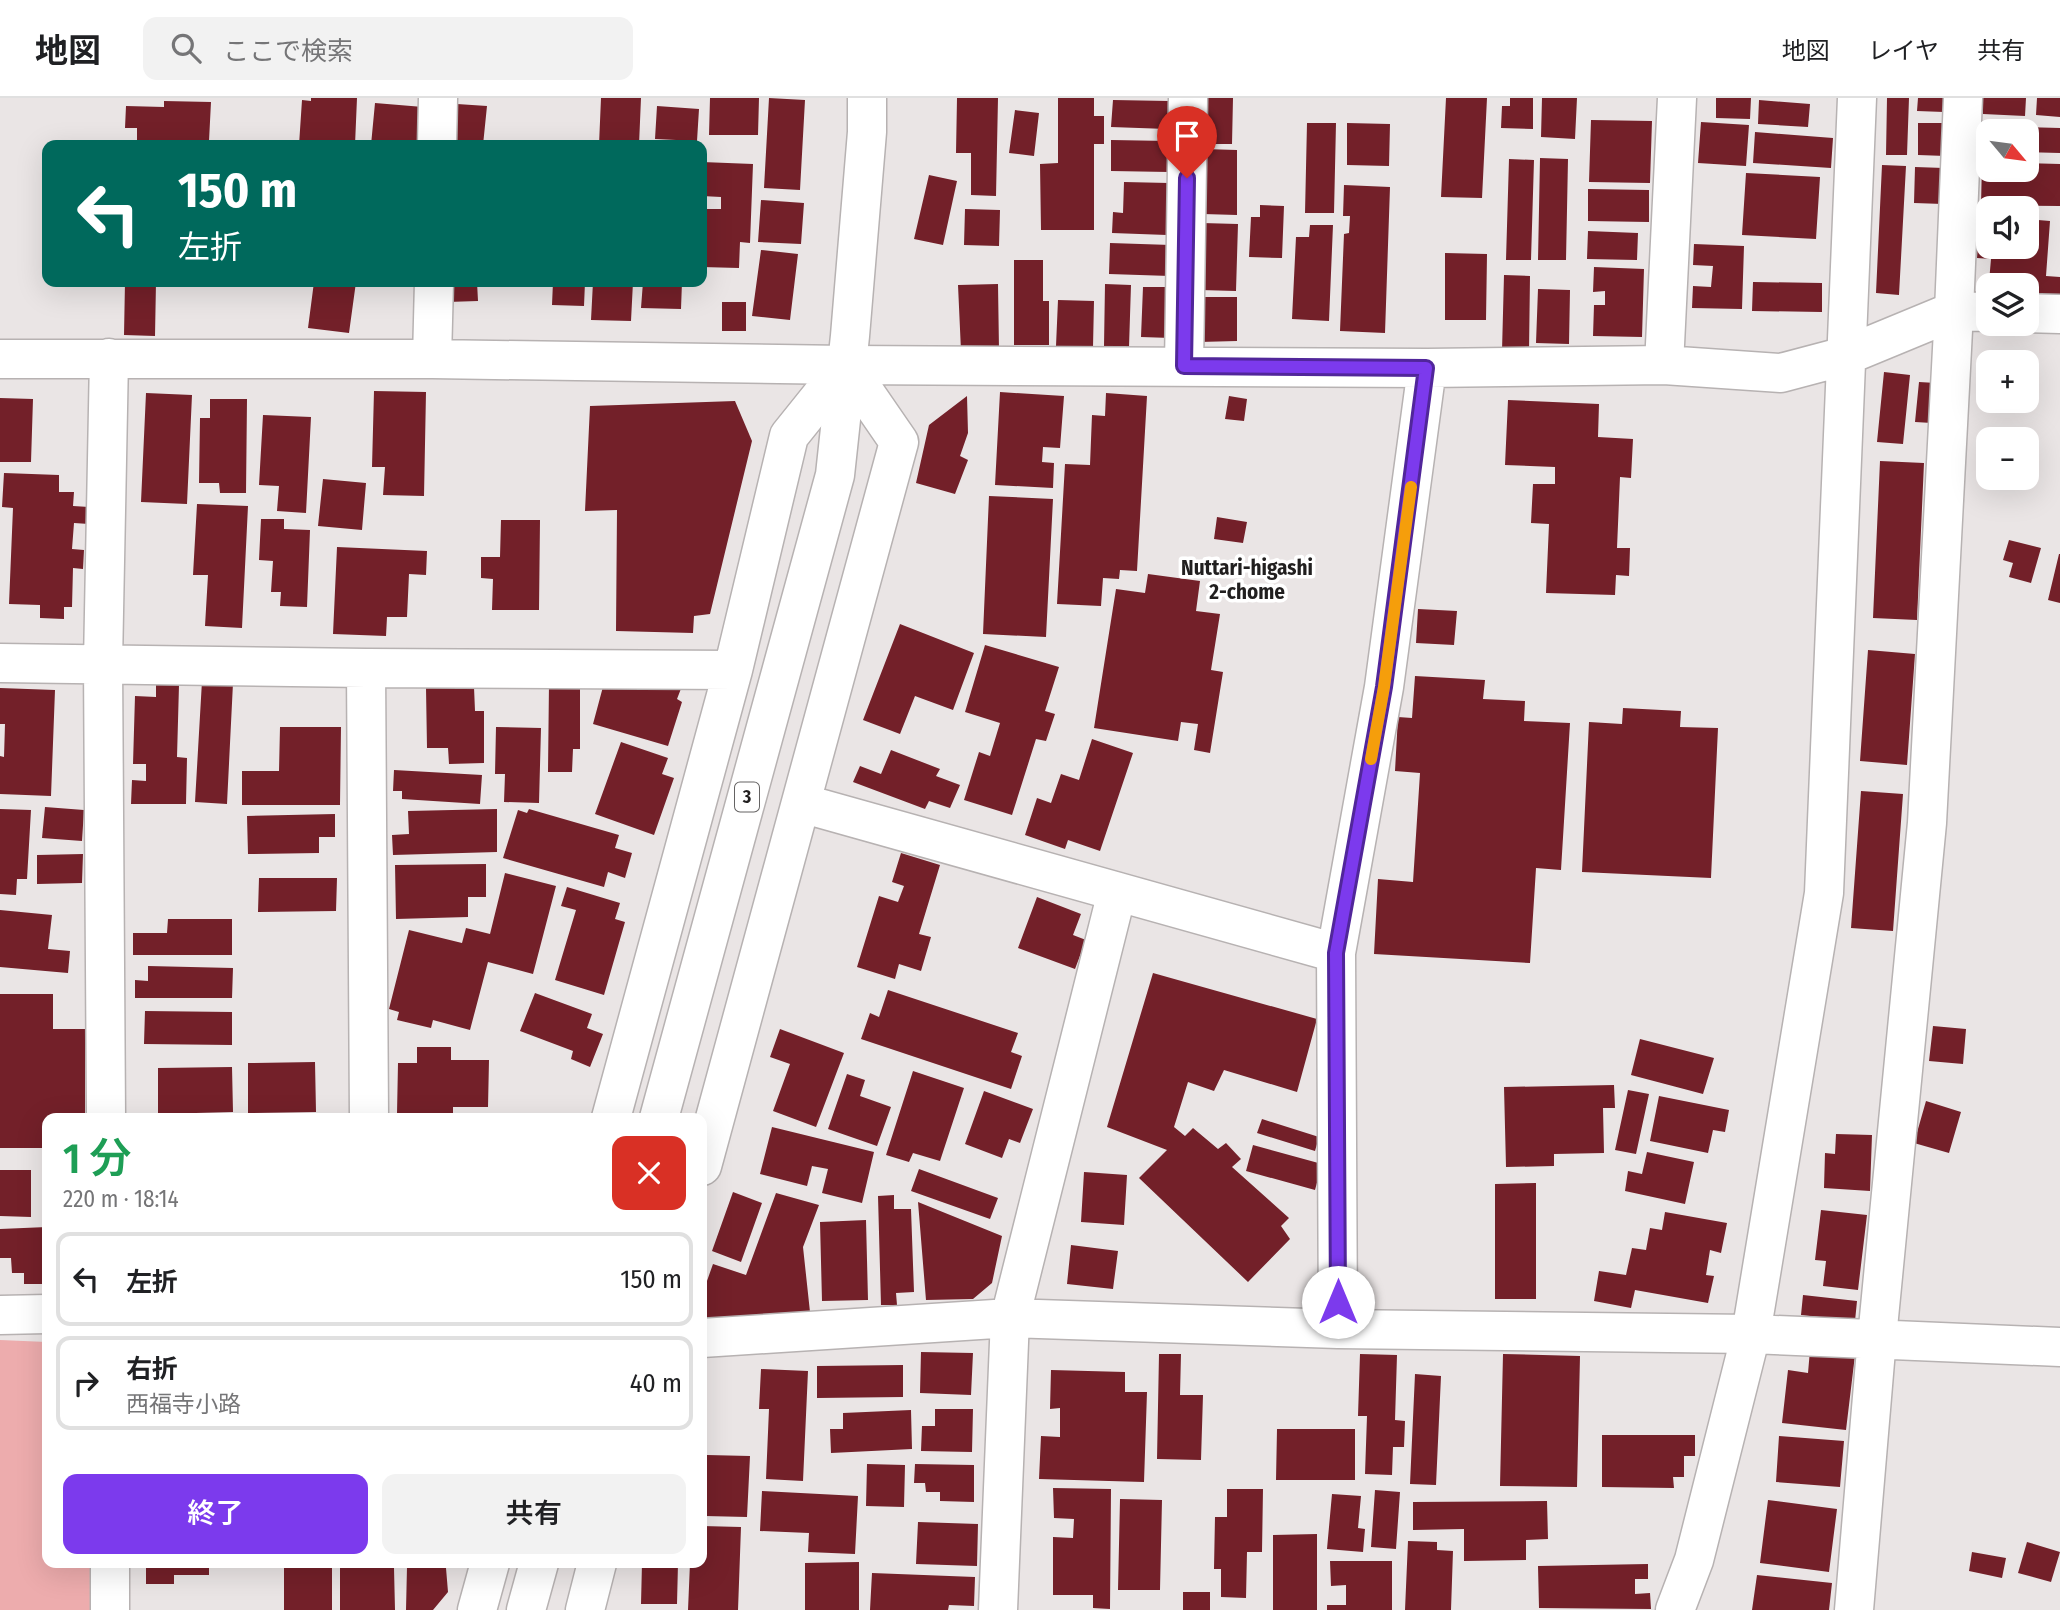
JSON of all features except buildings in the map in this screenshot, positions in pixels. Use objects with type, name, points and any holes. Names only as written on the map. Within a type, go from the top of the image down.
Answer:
[{"type":"street","points":[[437,140],[438,98]]},
{"type":"street","name":"3","points":[[660,1113],[835,475],[866,146],[867,98]]},
{"type":"street","points":[[1184,366],[1188,98]]},
{"type":"street","points":[[1664,365],[1677,98]]},
{"type":"street","points":[[1675,1610],[1694,1560],[1751,1334],[1824,893],[1857,98]]},
{"type":"street","points":[[1854,1610],[1971,312],[1963,98]]},
{"type":"street","points":[[432,359],[433,287]]},
{"type":"street","points":[[0,359],[432,359],[846,365],[1426,368],[1664,365],[1781,373],[1846,356],[1971,312]]},
{"type":"street","points":[[2039,313],[2060,314]]},
{"type":"street","points":[[106,1113],[103,663],[109,358]]},
{"type":"street","points":[[612,1113],[733,670],[789,436],[846,365]]},
{"type":"street","points":[[707,1148],[899,442],[846,365]]},
{"type":"street","points":[[1338,1329],[1336,953],[1384,687],[1426,368]]},
{"type":"street","points":[[0,663],[733,670]]},
{"type":"street","points":[[366,668],[369,1113]]},
{"type":"street","points":[[801,803],[1336,953]]},
{"type":"street","points":[[999,1610],[1010,1318],[1117,892]]},
{"type":"street","points":[[0,1315],[42,1314]]},
{"type":"street","points":[[707,1338],[1010,1318],[1338,1329],[1751,1334],[2060,1347]]},
{"type":"street","points":[[110,1568],[110,1610]]},
{"type":"street","points":[[477,1610],[489,1568]]},
{"type":"street","points":[[526,1610],[538,1568]]},
{"type":"street","points":[[584,1610],[596,1568]]},
{"type":"shaded area","points":[[0,1340],[42,1342],[42,1568],[95,1568],[94,1610],[0,1610]]},
{"type":"slow traffic","points":[[1371,759],[1384,687],[1411,487]]},
{"type":"district","name":"Nuttari-higashi 2-chome","points":[[1247,580]]},
{"type":"route","points":[[1187,178],[1184,366],[1426,368],[1384,687],[1336,953],[1338,1302]]}]
